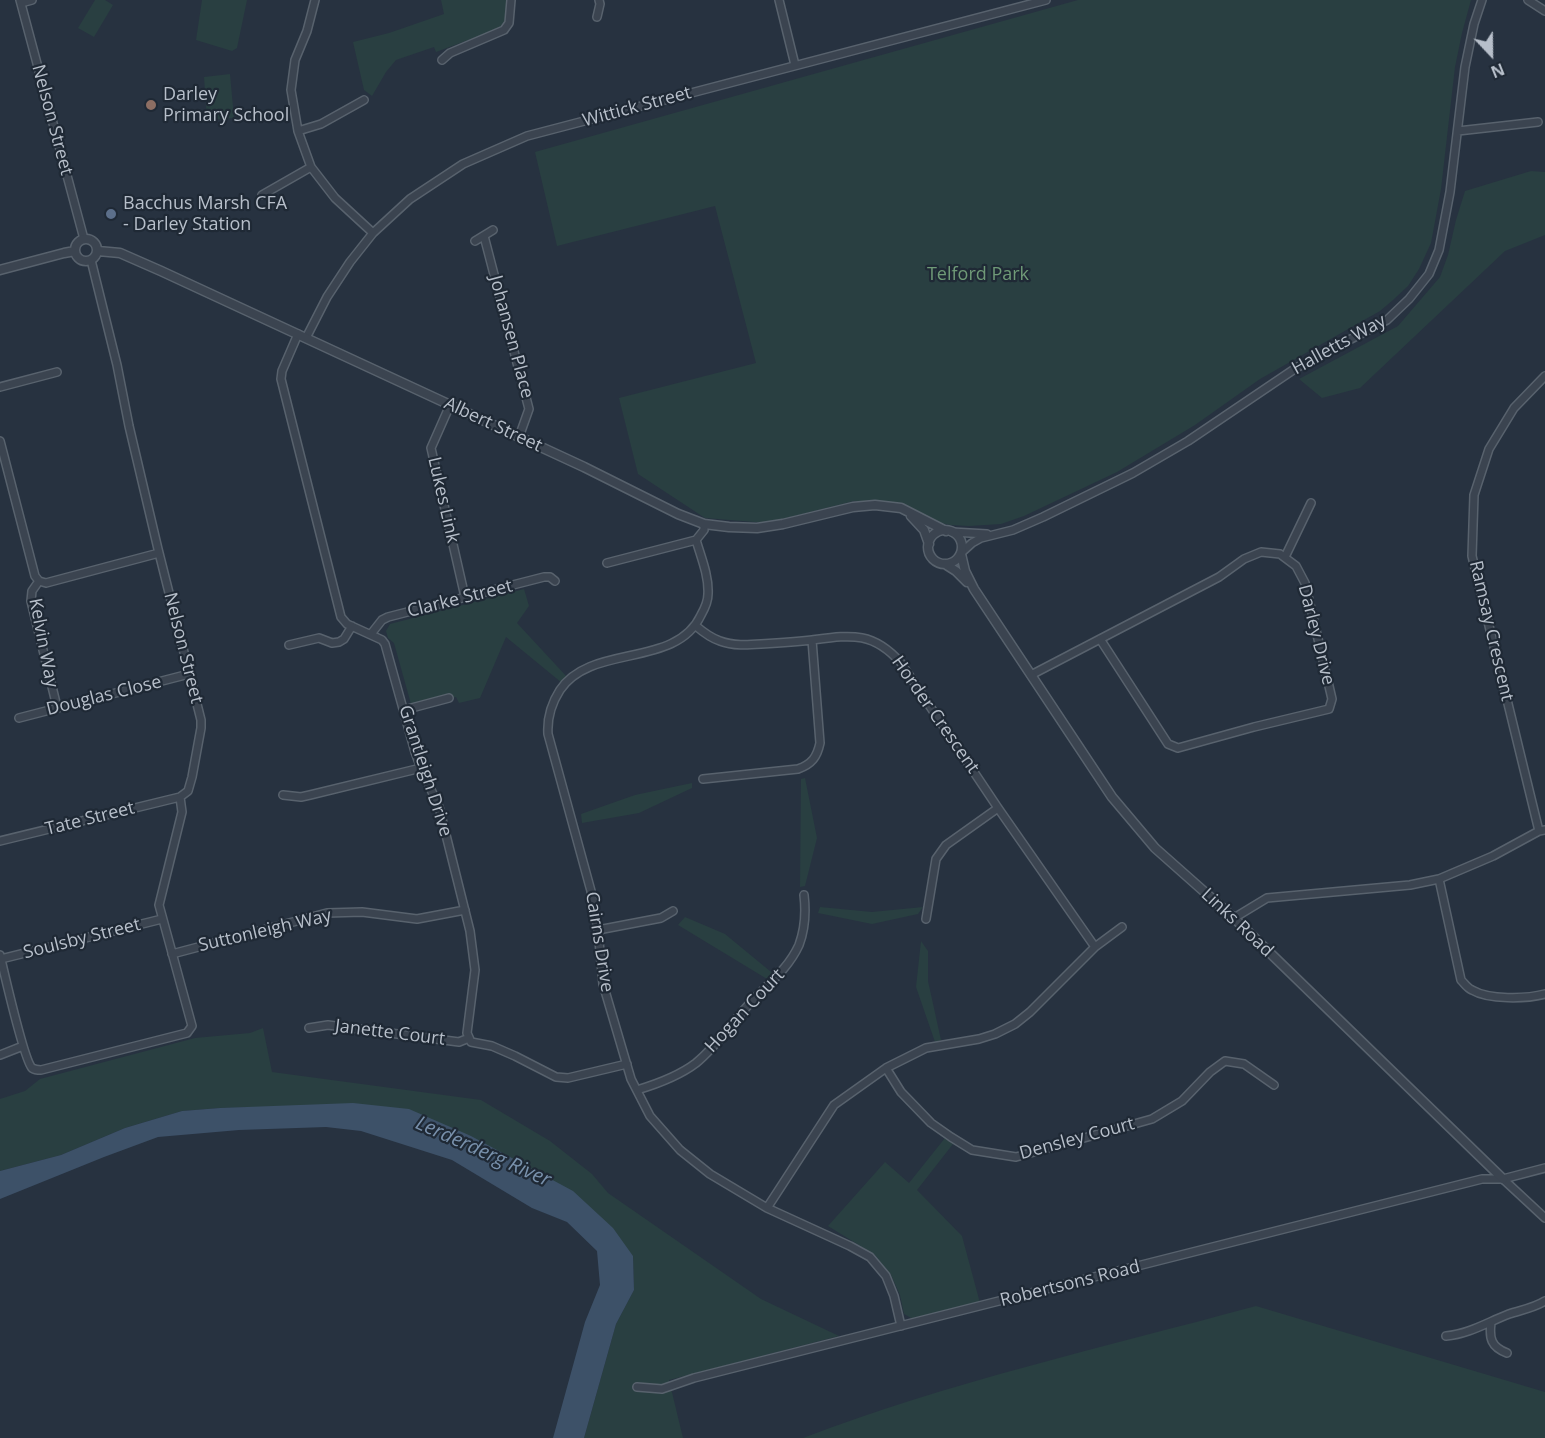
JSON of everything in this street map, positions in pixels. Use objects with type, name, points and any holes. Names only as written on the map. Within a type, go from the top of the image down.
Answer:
[{"type":"street","points":[[20,1],[32,0]]},
{"type":"street","points":[[315,0],[307,31],[295,60],[291,90],[298,131],[311,167],[335,198],[374,233]]},
{"type":"street","points":[[442,60],[450,53],[504,30],[509,23],[511,0]]},
{"type":"street","points":[[597,17],[600,0]]},
{"type":"street","points":[[778,0],[795,65]]},
{"type":"street","name":"Wittick Street","points":[[302,336],[350,262],[374,233],[410,199],[463,164],[527,136],[1046,0]]},
{"type":"street","name":"Halletts Way","points":[[961,553],[981,538],[1014,530],[1043,518],[1133,473],[1188,441],[1296,368],[1387,320],[1409,299],[1429,274],[1439,250],[1449,203],[1465,67],[1474,24],[1482,0]]},
{"type":"street","points":[[1528,0],[1545,11]]},
{"type":"street","name":"Nelson Street","points":[[20,1],[84,239]]},
{"type":"street","points":[[298,131],[321,124],[364,100]]},
{"type":"street","points":[[1458,131],[1538,122]]},
{"type":"street","points":[[262,195],[311,167]]},
{"type":"street","points":[[475,241],[493,230]]},
{"type":"street","name":"Johansen Place","points":[[484,236],[529,409],[519,437]]},
{"type":"street","points":[[84,239],[93,241],[98,251],[94,258],[87,261],[81,260],[75,251],[77,244],[84,239]]},
{"type":"street","points":[[0,270],[75,251]]},
{"type":"street","name":"Albert Street","points":[[98,251],[120,253],[704,524],[757,528],[853,507],[876,505],[901,508],[949,531]]},
{"type":"street","name":"Nelson Street","points":[[23,1046],[30,1066],[34,1070],[41,1070],[184,1033],[190,1030],[192,1022],[159,903],[182,812],[180,797],[188,791],[201,728],[91,260]]},
{"type":"street","points":[[289,645],[319,638],[332,643],[339,642],[344,639],[352,626],[341,617],[281,379],[282,371],[302,336]]},
{"type":"street","points":[[0,387],[57,372]]},
{"type":"street","name":"Ramsay Crescent","points":[[1542,831],[1472,556],[1474,495],[1489,449],[1514,408],[1545,376]]},
{"type":"street","name":"Lukes Link","points":[[450,405],[431,448],[465,597]]},
{"type":"street","points":[[0,441],[35,576],[39,581],[46,583],[159,553]]},
{"type":"street","points":[[1031,675],[1219,577],[1244,559],[1261,552],[1280,554],[1285,557],[1311,503]]},
{"type":"street","points":[[901,508],[915,518],[924,530],[931,556],[936,561],[945,564],[956,560],[962,548],[960,540],[949,531],[935,534],[929,544]]},
{"type":"street","points":[[607,563],[696,540],[704,530],[704,524]]},
{"type":"street","name":"Halletts Way","points":[[949,531],[992,534]]},
{"type":"street","points":[[696,540],[707,579],[708,594],[706,606],[696,626]]},
{"type":"street","name":"Links Road","points":[[961,553],[965,571],[974,589],[1112,797],[1155,848],[1234,918],[1545,1218]]},
{"type":"street","name":"Darley Drive","points":[[1100,639],[1168,744],[1178,748],[1329,709],[1332,699],[1305,583],[1296,566],[1285,557]]},
{"type":"street","name":"Links Road","points":[[945,564],[956,571],[974,589]]},
{"type":"street","name":"Clarke Street","points":[[371,634],[385,618],[544,577],[555,580]]},
{"type":"street","name":"Kelvin Way","points":[[39,581],[32,591],[31,601],[57,707]]},
{"type":"street","name":"Grantleigh Drive","points":[[352,626],[371,634],[385,644],[415,752],[439,807],[470,931],[475,970],[467,1033],[470,1038]]},
{"type":"street","name":"Horder Crescent","points":[[696,626],[720,642],[743,646],[856,636],[868,639],[893,654],[1095,947]]},
{"type":"street","name":"Cairns Drive","points":[[696,626],[684,637],[668,645],[589,667],[576,674],[564,684],[549,711],[548,734],[591,891],[598,930],[603,984],[631,1079],[653,1121],[680,1150],[710,1174],[767,1208],[870,1257],[886,1276],[894,1296],[901,1326]]},
{"type":"street","points":[[703,779],[798,769],[815,758],[820,743],[812,640]]},
{"type":"street","name":"Douglas Close","points":[[19,718],[189,674]]},
{"type":"street","points":[[404,710],[449,698]]},
{"type":"street","points":[[283,795],[301,797],[421,768]]},
{"type":"street","name":"Tate Street","points":[[0,841],[180,797]]},
{"type":"street","points":[[926,919],[936,859],[946,845],[998,808]]},
{"type":"street","points":[[1234,918],[1267,898],[1410,885],[1439,879],[1493,856],[1542,831]]},
{"type":"street","points":[[1439,879],[1461,980],[1469,989],[1483,995],[1513,998],[1545,994]]},
{"type":"street","name":"Hogan Court","points":[[637,1090],[667,1079],[696,1063],[752,1000],[786,967],[803,931],[804,895]]},
{"type":"street","name":"Suttonleigh Way","points":[[172,954],[327,913],[362,912],[417,919],[465,910]]},
{"type":"street","points":[[598,930],[661,918],[673,911]]},
{"type":"street","name":"Soulsby Street","points":[[1,957],[162,919]]},
{"type":"street","points":[[767,1208],[834,1105],[886,1068],[926,1048],[979,1039],[1015,1024],[1095,947],[1122,927]]},
{"type":"street","points":[[0,1055],[23,1046],[1,957]]},
{"type":"street","name":"Janette Court","points":[[309,1028],[328,1025],[459,1042],[470,1038]]},
{"type":"street","points":[[470,1038],[471,1042],[492,1046],[556,1077],[568,1078],[627,1064]]},
{"type":"street","name":"Densley Court","points":[[886,1068],[901,1092],[931,1123],[951,1137],[972,1150],[1017,1157],[1152,1119],[1182,1101],[1210,1072],[1225,1061],[1244,1064],[1274,1085]]},
{"type":"street","name":"Robertsons Road","points":[[637,1388],[662,1389],[694,1378],[1482,1179],[1503,1179],[1545,1168]]},
{"type":"street","points":[[1446,1336],[1463,1333],[1545,1301]]},
{"type":"street","points":[[1491,1323],[1493,1344],[1498,1350],[1507,1353]]},
{"type":"green space","points":[[95,0],[105,0],[113,5],[94,37],[78,28]]},
{"type":"green space","points":[[202,0],[247,0],[237,48],[232,51],[196,40]]},
{"type":"green space","points":[[441,0],[508,0],[507,16],[498,29],[436,52],[434,47],[396,60],[372,96],[364,90],[353,42],[389,33],[444,14]]},
{"type":"green space","name":"Telford Park","points":[[1078,0],[1471,0],[1455,67],[1441,189],[1431,243],[1408,286],[1380,311],[1260,379],[1195,425],[1117,472],[1024,516],[1001,524],[950,525],[936,522],[902,503],[854,501],[767,523],[705,518],[638,474],[619,398],[756,363],[715,206],[557,246],[535,152]]},
{"type":"green space","points":[[230,74],[234,118],[207,120],[204,77]]},
{"type":"green space","points":[[1531,171],[1545,172],[1545,235],[1505,251],[1360,388],[1322,398],[1299,379],[1398,326],[1440,277],[1465,191]]},
{"type":"green space","points":[[524,589],[529,606],[517,623],[568,678],[562,683],[506,637],[480,698],[459,703],[456,697],[415,708],[411,704],[394,643],[388,638],[386,631],[390,624]]},
{"type":"green space","points":[[805,778],[817,838],[805,886],[800,887],[801,779]]},
{"type":"green space","points":[[692,783],[692,788],[639,813],[582,823],[581,814],[635,795]]},
{"type":"green space","points":[[820,907],[872,912],[923,907],[918,914],[872,924],[818,913]]},
{"type":"green space","points":[[685,917],[725,934],[776,976],[772,982],[678,925]]},
{"type":"green space","points":[[921,941],[928,951],[928,981],[941,1040],[935,1042],[916,987]]},
{"type":"green space","points":[[263,1028],[272,1072],[481,1100],[550,1141],[592,1174],[608,1193],[761,1299],[839,1336],[669,1380],[683,1438],[584,1438],[616,1324],[634,1290],[633,1256],[471,1136],[274,1107],[220,1108],[182,1111],[125,1128],[61,1155],[0,1171],[0,1099],[25,1091],[40,1079],[195,1038],[250,1033]]},
{"type":"green space","points":[[945,1138],[953,1144],[917,1190],[962,1236],[980,1303],[913,1319],[904,1314],[900,1295],[891,1275],[875,1255],[828,1226],[885,1162],[909,1183]]},
{"type":"green space","points":[[1256,1306],[1545,1392],[1545,1438],[803,1438],[971,1382]]},
{"type":"water","name":"Lerderderg River","points":[[353,1103],[409,1109],[471,1136],[573,1191],[613,1228],[633,1256],[634,1290],[616,1324],[584,1438],[553,1438],[585,1322],[600,1285],[597,1251],[567,1222],[532,1208],[452,1160],[361,1131],[326,1127],[239,1130],[158,1137],[0,1199],[0,1171],[61,1155],[125,1128],[182,1111]]},
{"type":"place","name":"Darley Primary School","points":[[151,105]]},
{"type":"place","name":"Bacchus Marsh CFA - Darley Station","points":[[111,214]]}]
